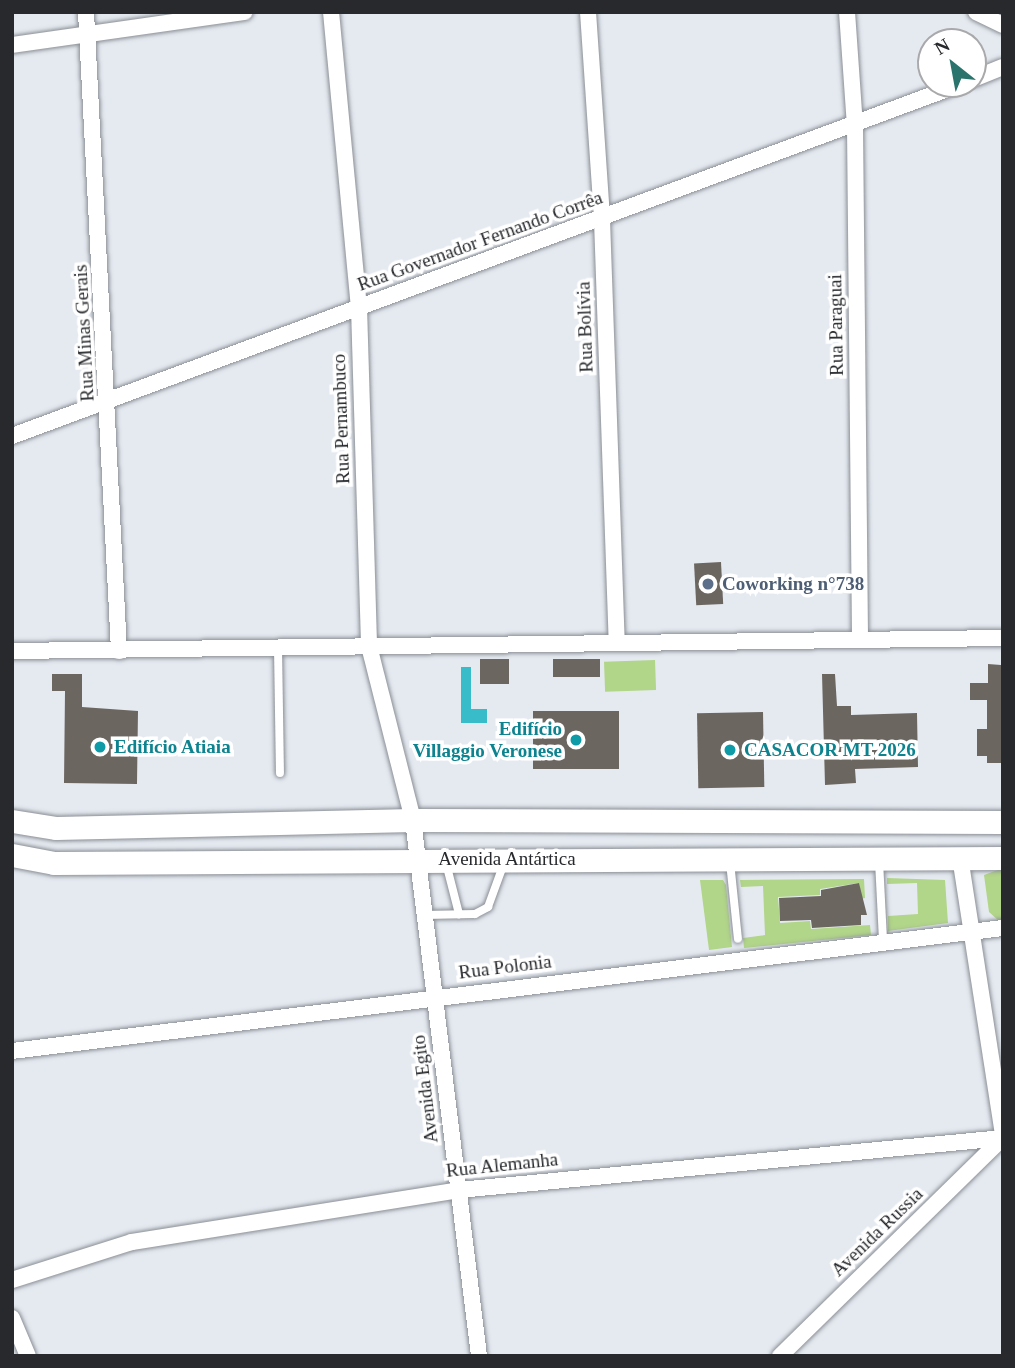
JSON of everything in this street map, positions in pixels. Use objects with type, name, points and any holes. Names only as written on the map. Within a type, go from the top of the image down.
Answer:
[{"type":"main road","name":"Avenida Antártica","points":[[12,821],[57,828],[414,820],[817,824],[1003,822]]},
{"type":"main road","points":[[815,859],[817,824]]},
{"type":"main road","name":"Avenida Antártica","points":[[12,855],[54,863],[1003,858]]},
{"type":"street","name":"Rua Minas Gerais","points":[[86,12],[109,403],[119,651]]},
{"type":"street","points":[[12,45],[245,12]]},
{"type":"street","name":"Rua Pernambuco","points":[[331,12],[359,307],[369,646],[414,820],[417,859]]},
{"type":"street","name":"Rua Bolívia","points":[[589,12],[602,220],[617,640]]},
{"type":"street","name":"Rua Paraguai","points":[[847,12],[855,126],[860,638]]},
{"type":"street","points":[[976,12],[1003,25]]},
{"type":"street","name":"Rua Governador Fernando Corrêa","points":[[12,436],[109,403],[359,307],[602,220],[926,98]]},
{"type":"street","points":[[12,651],[617,640],[1003,638]]},
{"type":"street","points":[[960,857],[1003,1136]]},
{"type":"street","name":"Avenida Egito","points":[[417,859],[480,1356]]},
{"type":"street","name":"Rua Polonia","points":[[12,1051],[972,929],[1003,928]]},
{"type":"street","name":"Rua Alemanha","points":[[12,1279],[132,1242],[459,1190],[1003,1136]]},
{"type":"street","name":"Avenida Russia","points":[[780,1356],[1003,1136]]},
{"type":"street","points":[[12,1318],[28,1356]]},
{"type":"lane","points":[[278,648],[279,773]]},
{"type":"lane","points":[[879,858],[883,941]]},
{"type":"lane","points":[[445,859],[459,914]]},
{"type":"lane","points":[[424,915],[475,914],[488,907],[505,859]]},
{"type":"lane","points":[[730,859],[738,939]]},
{"type":"green space","points":[[655,660],[656,690],[605,692],[604,662]]},
{"type":"green space","points":[[1003,868],[1003,920],[999,921],[989,912],[984,875]]},
{"type":"green space","points":[[887,878],[945,880],[948,923],[888,931],[888,916],[918,914],[917,883],[887,884]]},
{"type":"green space","points":[[864,879],[865,898],[861,899],[859,883],[820,889],[820,895],[778,897],[780,923],[810,921],[811,929],[870,925],[871,935],[744,948],[743,938],[765,935],[763,886],[741,887],[740,880]]},
{"type":"green space","points":[[700,880],[723,880],[726,885],[732,947],[709,950]]},
{"type":"water","points":[[461,667],[471,667],[471,709],[487,709],[487,723],[461,723]]},
{"type":"building","name":"Coworking n°738","points":[[721,562],[723,604],[696,605],[694,563]]},
{"type":"building","points":[[480,659],[509,659],[509,684],[480,684]]},
{"type":"building","points":[[553,659],[600,659],[600,677],[553,677]]},
{"type":"building","points":[[988,664],[1001,665],[1003,763],[987,763],[987,756],[977,756],[977,729],[987,729],[987,700],[970,700],[970,683],[988,683]]},
{"type":"building","name":"Edifício Atiaia","points":[[52,674],[82,674],[82,707],[138,711],[137,784],[64,783],[65,691],[52,691]]},
{"type":"building","points":[[822,674],[835,674],[837,706],[851,706],[851,715],[917,713],[918,767],[855,769],[856,783],[825,785]]},
{"type":"building","name":"Edifício Villaggio Veronese","points":[[533,711],[619,711],[619,769],[533,769]]},
{"type":"building","name":"CASACOR MT 2026","points":[[763,712],[764,787],[698,788],[697,713]]},
{"type":"building","points":[[859,883],[867,915],[861,915],[861,925],[812,928],[811,920],[780,921],[779,898],[821,896],[821,890]]},
{"type":"place","name":"Coworking n°738","points":[[708,584]]},
{"type":"place","name":"Edifício Villaggio Veronese","points":[[576,740]]},
{"type":"place","name":"Edifício Atiaia","points":[[100,747]]},
{"type":"place","name":"CASACOR MT 2026","points":[[730,750]]}]
